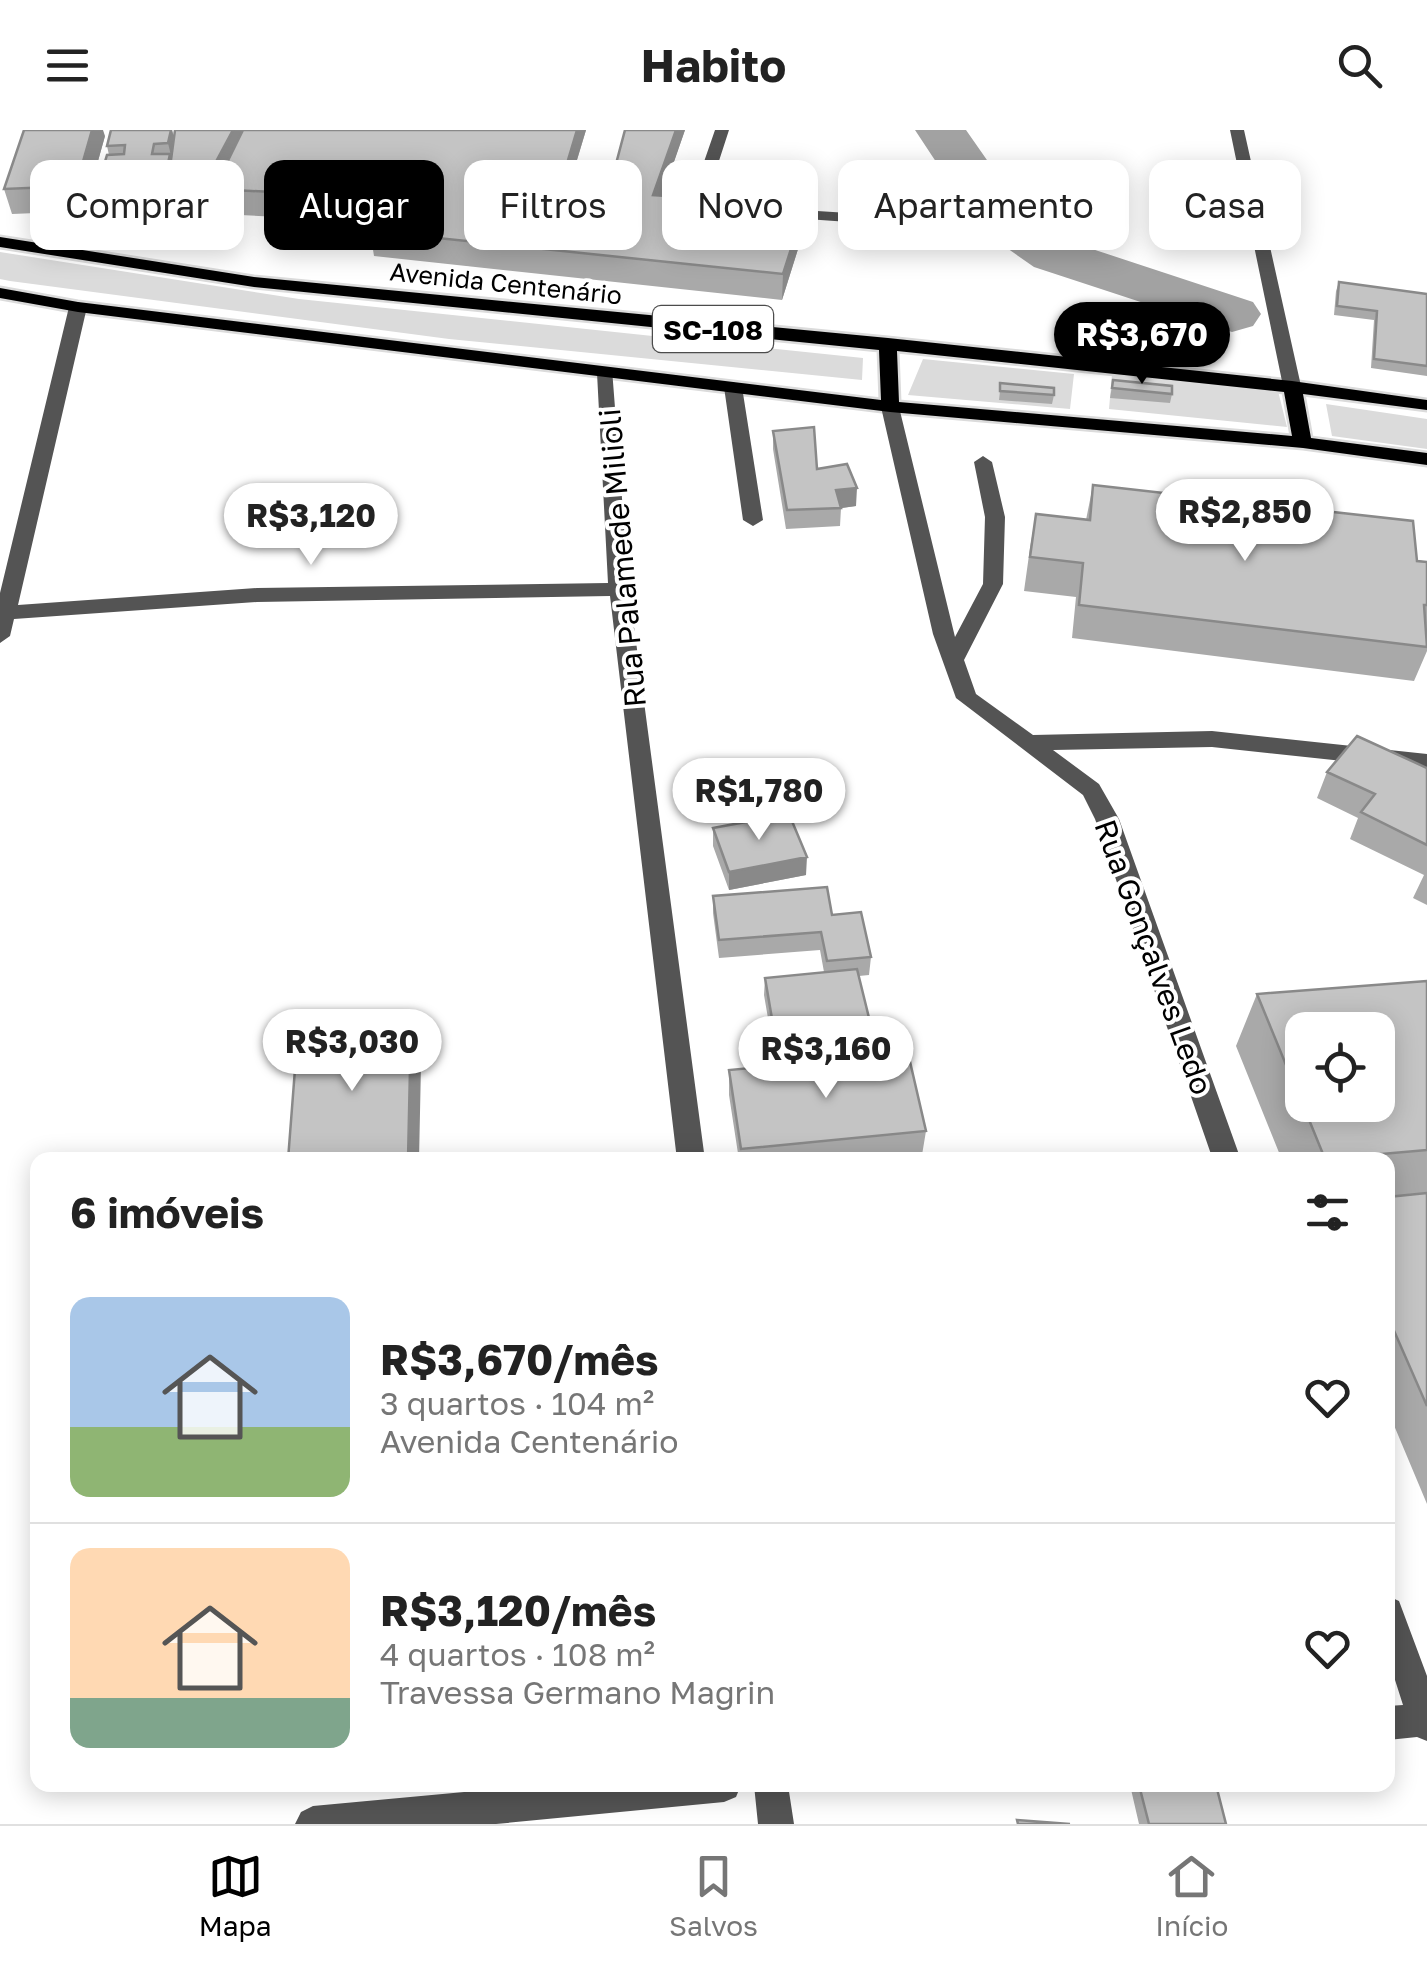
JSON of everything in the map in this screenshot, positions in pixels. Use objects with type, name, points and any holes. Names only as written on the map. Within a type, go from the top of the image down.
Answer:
[{"type":"main road","name":"Avenida Centenário","points":[[0,242],[255,283],[847,343],[888,343],[1292,386],[1427,405]]},
{"type":"main road","name":"SC-108","points":[[0,293],[78,308],[890,407]]},
{"type":"main road","points":[[888,343],[890,407],[1303,442],[1427,458]]},
{"type":"main road","points":[[1292,386],[1303,442]]},
{"type":"street","points":[[712,160],[722,130]]},
{"type":"street","points":[[1238,130],[1292,386]]},
{"type":"street","points":[[0,636],[78,308]]},
{"type":"street","name":"Rua Palamede Milioli","points":[[606,373],[619,589],[691,1152]]},
{"type":"street","points":[[733,387],[753,520]]},
{"type":"street","name":"Rua Gonçalves Ledo","points":[[890,407],[952,662],[967,698],[998,725],[1033,743],[1091,790],[1107,819],[1225,1152]]},
{"type":"street","points":[[952,662],[993,584],[995,518],[983,462]]},
{"type":"street","points":[[3,612],[258,594],[619,589]]},
{"type":"street","points":[[1033,743],[1212,739],[1427,762]]},
{"type":"street","points":[[1395,1632],[1426,1721],[1395,1722]]},
{"type":"street","points":[[313,1824],[436,1818],[663,1792]]},
{"type":"street","points":[[772,1792],[776,1824]]},
{"type":"shaded area","points":[[0,252],[299,299],[863,358],[862,380],[449,339],[10,281],[0,279]]},
{"type":"shaded area","points":[[923,359],[1074,374],[1070,409],[908,395]]},
{"type":"shaded area","points":[[1112,374],[1278,391],[1287,427],[1109,409]]},
{"type":"shaded area","points":[[1326,404],[1427,419],[1427,449],[1332,436]]},
{"type":"building","points":[[24,130],[92,130],[83,160],[30,160],[30,188],[4,189]]},
{"type":"building","points":[[111,130],[171,130],[168,143],[154,144],[152,154],[170,154],[169,160],[106,160],[107,155],[124,154],[125,145],[107,146]]},
{"type":"building","points":[[175,130],[233,130],[217,160],[171,160]]},
{"type":"building","points":[[243,130],[577,130],[568,160],[464,160],[464,241],[444,239],[444,160],[264,160],[264,192],[244,191],[244,160],[228,160]]},
{"type":"building","points":[[625,130],[676,130],[665,160],[662,160],[653,195],[662,196],[662,250],[791,250],[783,274],[552,250],[642,250],[642,160],[617,160]]},
{"type":"building","points":[[1339,282],[1427,294],[1427,366],[1374,359],[1377,311],[1337,306]]},
{"type":"building","points":[[1113,380],[1172,386],[1172,394],[1112,388]]},
{"type":"building","points":[[1000,383],[1054,388],[1054,395],[1000,391]]},
{"type":"building","points":[[814,427],[817,469],[847,464],[857,488],[836,490],[841,508],[787,510],[773,431]]},
{"type":"building","points":[[1093,485],[1413,521],[1417,561],[1427,562],[1427,647],[1079,605],[1083,563],[1030,557],[1036,514],[1090,520]]},
{"type":"building","points":[[1357,736],[1427,768],[1427,845],[1361,812],[1375,794],[1327,772]]},
{"type":"building","points":[[789,814],[807,857],[729,872],[713,828]]},
{"type":"building","points":[[827,887],[832,915],[861,912],[871,957],[827,961],[821,932],[719,940],[713,896]]},
{"type":"building","points":[[857,969],[871,1026],[775,1036],[765,978]]},
{"type":"building","points":[[1427,981],[1427,1150],[1322,1152],[1310,1122],[1395,1122],[1395,1012],[1285,1012],[1285,1062],[1257,994]]},
{"type":"building","points":[[411,1023],[408,1152],[289,1152],[298,1030]]},
{"type":"building","points":[[908,1053],[926,1131],[741,1149],[729,1070]]},
{"type":"building","points":[[1427,1193],[1427,1406],[1395,1333],[1395,1196]]},
{"type":"building","points":[[1141,1792],[1218,1792],[1226,1824],[1149,1824]]},
{"type":"building","points":[[1017,1820],[1070,1824],[1018,1824]]},
{"type":"waterway","points":[[940,130],[1000,218],[1054,255],[1232,314]]}]
